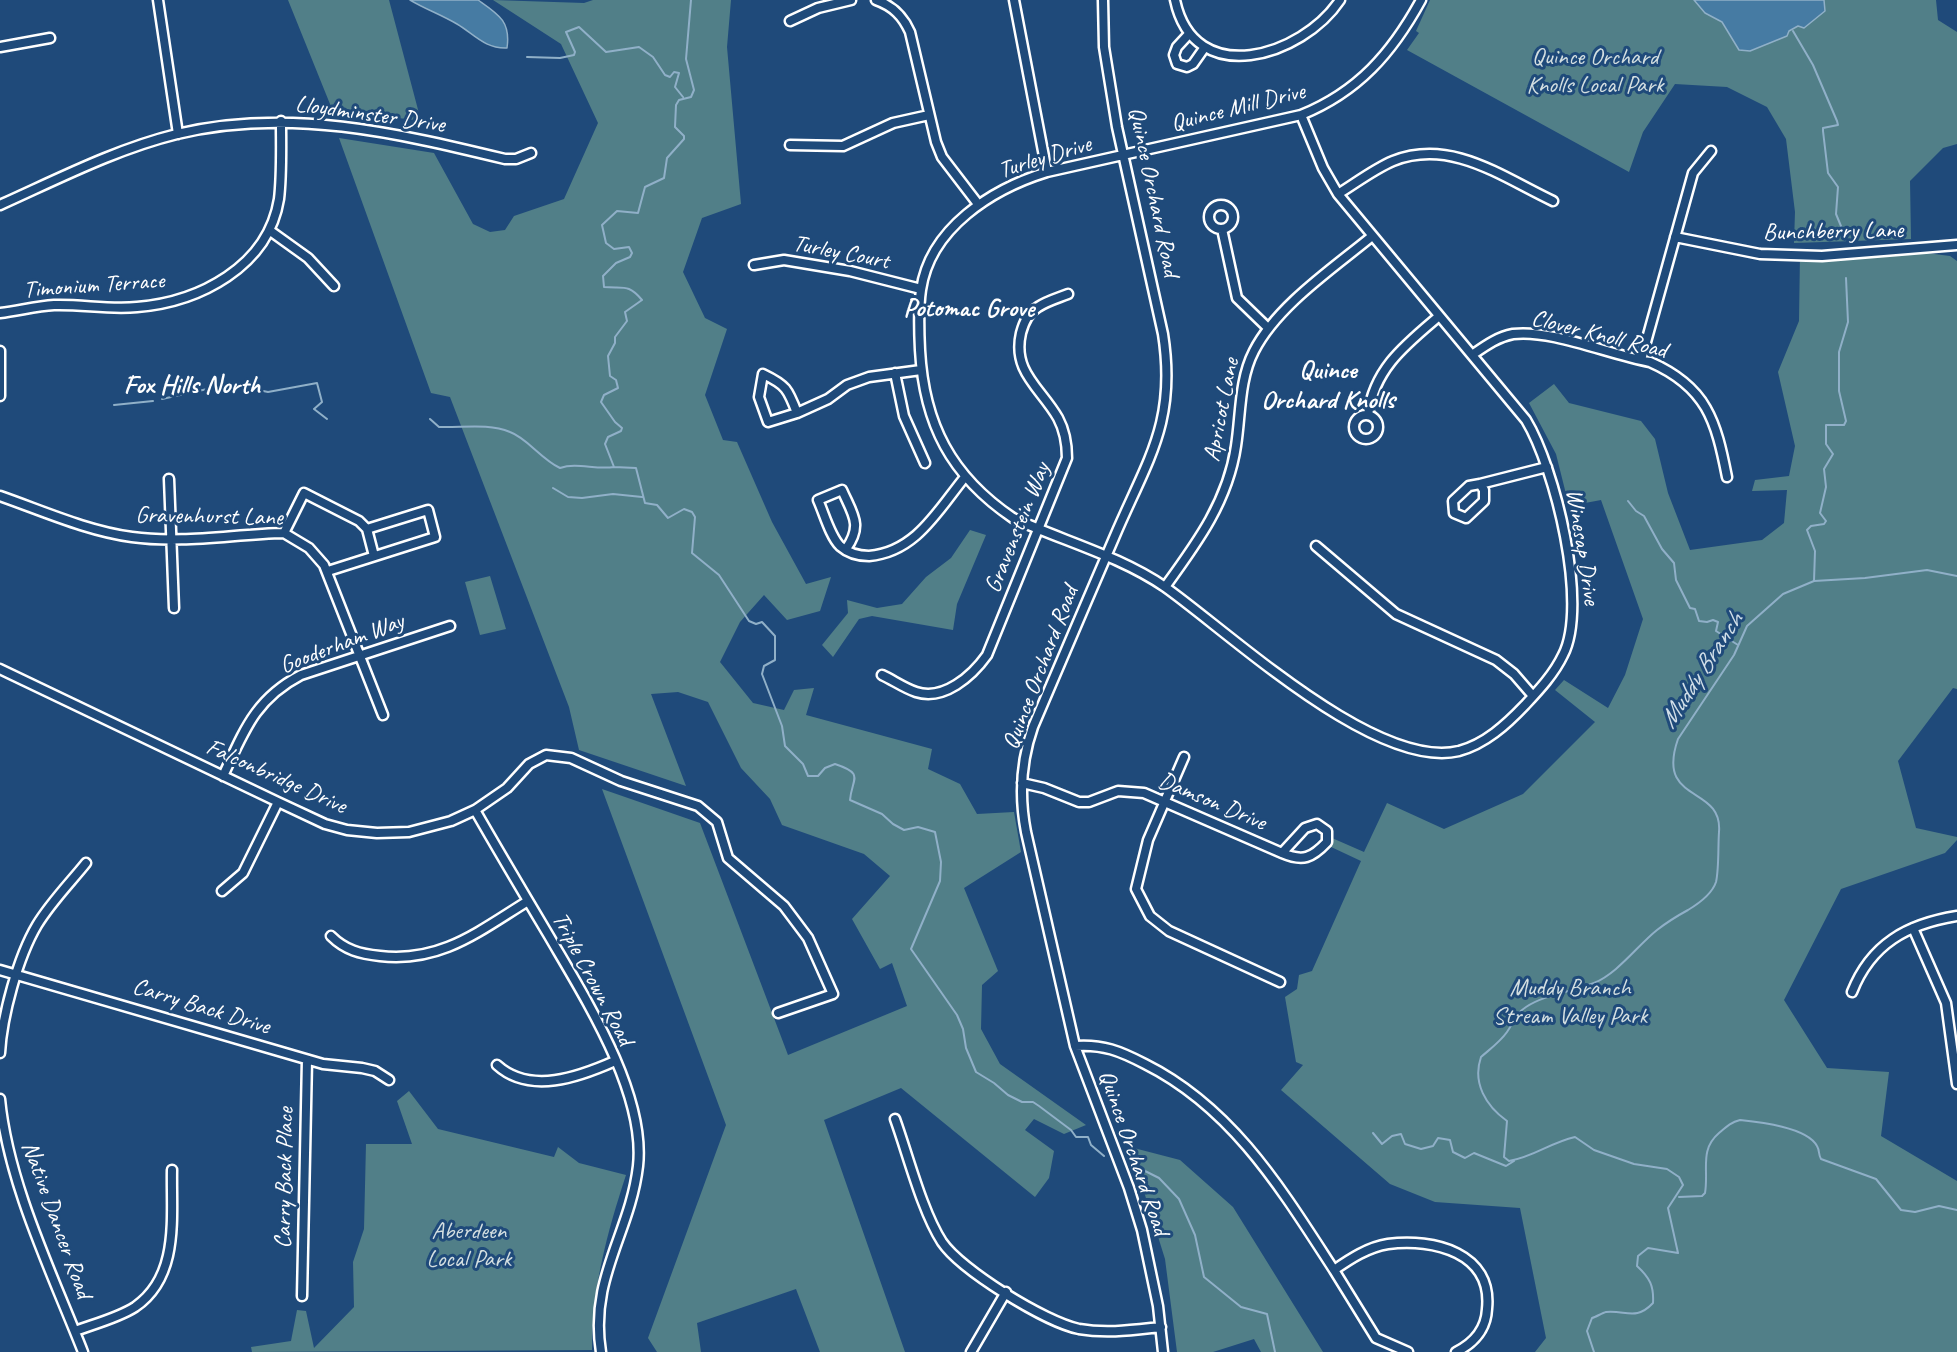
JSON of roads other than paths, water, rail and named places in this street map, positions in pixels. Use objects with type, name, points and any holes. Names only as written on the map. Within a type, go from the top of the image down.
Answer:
[{"type":"street","points":[[158,0],[178,134]]},
{"type":"street","points":[[790,21],[818,8],[851,0]]},
{"type":"street","points":[[876,0],[896,10],[910,32],[929,115],[942,157],[978,204]]},
{"type":"street","points":[[1014,0],[1047,172]]},
{"type":"street","name":"Quince Orchard Road","points":[[1103,0],[1104,47],[1117,127],[1163,334],[1167,364],[1164,417],[1155,449],[1106,557],[1034,727],[1025,755],[1022,783],[1026,832],[1075,1046],[1134,1202],[1149,1258],[1163,1352]]},
{"type":"street","points":[[1175,0],[1179,17],[1189,34],[1214,52],[1239,56],[1259,54],[1285,46],[1321,23],[1340,0]]},
{"type":"street","name":"Quince Mill Drive","points":[[1125,156],[1301,115],[1342,94],[1380,63],[1395,45],[1421,0]]},
{"type":"street","points":[[1189,34],[1174,55],[1177,64],[1187,67],[1193,64],[1205,47]]},
{"type":"street","points":[[0,47],[50,38]]},
{"type":"street","points":[[790,145],[843,146],[893,123],[929,115]]},
{"type":"street","name":"Winesap Drive","points":[[1106,557],[1165,587],[1317,704],[1354,724],[1408,747],[1439,753],[1471,746],[1497,732],[1550,678],[1564,653],[1574,618],[1572,577],[1547,466],[1526,420],[1371,237],[1338,194],[1323,168],[1301,115]]},
{"type":"street","name":"Lloydminster Drive","points":[[0,205],[120,152],[178,134],[237,124],[281,121],[327,124],[406,135],[505,159],[516,159],[531,153]]},
{"type":"street","name":"Timonium Terrace","points":[[0,313],[54,305],[139,307],[182,299],[214,287],[235,273],[253,255],[269,230],[278,201],[281,121]]},
{"type":"street","points":[[1641,360],[1693,174],[1711,151]]},
{"type":"street","points":[[1338,194],[1392,161],[1432,153],[1448,154],[1479,164],[1553,201]]},
{"type":"street","name":"Turley Drive","points":[[1106,557],[1038,530],[995,506],[964,477],[947,453],[933,425],[924,396],[919,321],[921,289],[928,266],[942,242],[978,204],[1015,182],[1047,172],[1125,156]]},
{"type":"street","points":[[1222,229],[1237,298],[1268,328]]},
{"type":"street","points":[[269,230],[308,258],[334,286]]},
{"type":"street","name":"Apricot Lane","points":[[1165,587],[1203,534],[1223,495],[1236,446],[1245,375],[1253,352],[1268,328],[1371,237]]},
{"type":"street","name":"Bunchberry Lane","points":[[1675,237],[1760,254],[1822,256],[1957,244]]},
{"type":"street","name":"Turley Court","points":[[754,265],[784,260],[850,271],[921,289]]},
{"type":"street","name":"Gravenstein Way","points":[[882,675],[917,693],[930,693],[950,688],[971,674],[987,655],[1064,469],[1067,448],[1057,417],[1027,378],[1019,355],[1019,343],[1024,322],[1029,314],[1037,307],[1068,294]]},
{"type":"street","points":[[1368,415],[1370,398],[1390,360],[1438,317]]},
{"type":"street","name":"Clover Knoll Road","points":[[1472,355],[1492,340],[1532,333],[1641,360],[1680,376],[1703,402],[1718,432],[1727,477]]},
{"type":"street","points":[[0,351],[0,396]]},
{"type":"street","points":[[797,413],[784,384],[763,374],[759,397],[768,422],[797,413],[828,399],[847,385],[869,377],[921,370]]},
{"type":"street","points":[[895,373],[904,416],[925,463]]},
{"type":"street","points":[[1480,484],[1547,466]]},
{"type":"street","points":[[846,549],[854,538],[856,523],[842,490],[818,500],[839,545],[846,549],[860,556],[897,550],[922,532],[964,477]]},
{"type":"street","points":[[169,479],[174,609]]},
{"type":"street","points":[[284,533],[304,493],[359,521],[367,529],[374,556]]},
{"type":"street","name":"Gravenhurst Lane","points":[[0,496],[99,531],[133,537],[172,538],[284,533],[309,548],[328,571],[358,656],[383,715]]},
{"type":"street","points":[[328,571],[435,537],[428,510],[367,529]]},
{"type":"street","points":[[1316,546],[1396,614],[1496,660],[1533,696]]},
{"type":"street","name":"Gooderham Way","points":[[223,776],[249,721],[272,694],[302,675],[450,626]]},
{"type":"street","name":"Falconbridge Drive","points":[[0,669],[325,824],[377,833],[430,828],[475,810],[507,788],[529,765],[546,755],[571,758],[621,780],[698,806],[717,822],[728,858],[784,906],[808,938],[833,994],[778,1013]]},
{"type":"street","points":[[1184,758],[1148,840],[1136,889],[1150,916],[1169,931],[1280,982]]},
{"type":"street","name":"Damson Drive","points":[[1022,783],[1044,788],[1079,802],[1089,802],[1128,790],[1165,801],[1282,853],[1298,860],[1314,856],[1327,842],[1327,831],[1317,824],[1305,828],[1282,853]]},
{"type":"street","points":[[222,891],[243,873],[278,802]]},
{"type":"street","name":"Triple Crown Road","points":[[475,810],[592,1010],[615,1061],[635,1116],[640,1141],[634,1188],[598,1308],[602,1352]]},
{"type":"street","points":[[0,1053],[18,973],[36,926],[86,863]]},
{"type":"street","points":[[331,936],[348,950],[373,956],[398,958],[424,956],[459,944],[528,901]]},
{"type":"street","points":[[1852,992],[1862,969],[1876,951],[1913,928],[1935,920],[1957,916]]},
{"type":"street","points":[[1913,928],[1946,1003],[1957,1084]]},
{"type":"street","name":"Carry Back Drive","points":[[0,970],[18,973],[307,1060],[369,1069],[389,1080]]},
{"type":"street","points":[[1075,1046],[1096,1044],[1114,1048],[1175,1079],[1196,1095],[1245,1142],[1263,1163],[1377,1338],[1408,1352]]},
{"type":"street","name":"Carry Back Place","points":[[302,1296],[307,1060]]},
{"type":"street","points":[[497,1065],[516,1079],[540,1081],[582,1075],[615,1061]]},
{"type":"street","name":"Native Dancer Road","points":[[0,1099],[1,1127],[14,1172],[83,1352]]},
{"type":"street","points":[[895,1119],[933,1224],[942,1242],[967,1267],[1046,1316],[1078,1328],[1116,1333],[1161,1327]]},
{"type":"street","points":[[75,1331],[135,1307],[151,1293],[162,1277],[170,1252],[172,1170]]},
{"type":"street","points":[[1334,1270],[1358,1254],[1386,1244],[1413,1243],[1450,1250],[1462,1255],[1480,1272],[1489,1294],[1487,1317],[1478,1336],[1470,1345],[1456,1352]]},
{"type":"street","points":[[971,1352],[1006,1292]]},
{"type":"water","points":[[410,0],[478,0],[502,19],[507,31],[507,48],[492,46],[457,24]]},
{"type":"water","points":[[1694,0],[1824,0],[1825,11],[1804,28],[1798,26],[1789,31],[1787,36],[1750,51],[1739,50],[1722,22],[1705,13]]},
{"type":"waterway","points":[[691,0],[686,59],[694,90],[691,97],[679,100],[676,105],[675,127],[684,139],[667,158],[664,178],[645,187],[638,213],[617,211],[602,225],[606,243],[614,249],[629,247],[632,253],[630,257],[616,263],[603,276],[604,287],[629,289],[642,300],[625,312],[627,321],[615,337],[615,343],[608,356],[610,376],[616,380],[618,388],[604,395],[601,402],[622,428],[621,431],[608,437],[605,444],[614,467],[636,468],[645,503],[657,505],[668,518],[684,509],[692,512],[695,517],[692,553],[719,575],[749,621],[756,624],[762,622],[775,636],[775,660],[764,666],[762,674],[782,726],[785,746],[803,764],[808,776],[818,776],[825,768],[835,764],[853,774],[850,800],[882,814],[904,830],[918,827],[935,832],[941,862],[940,881],[911,949],[957,1015],[963,1029],[966,1048],[976,1072],[1008,1095],[1022,1102],[1033,1102],[1071,1130],[1076,1137],[1088,1137],[1091,1145],[1104,1156]]},
{"type":"waterway","points":[[527,57],[560,58],[574,55],[575,52],[566,32],[579,27],[606,52],[639,47],[653,57],[665,75],[670,77],[674,72],[679,73],[675,87],[683,97]]},
{"type":"waterway","points":[[1793,31],[1813,65],[1837,121],[1838,125],[1823,128],[1823,131],[1828,173],[1838,187],[1836,214],[1843,231]]},
{"type":"waterway","points":[[1814,581],[1815,551],[1807,530],[1811,526],[1824,524],[1826,521],[1820,513],[1826,487],[1824,469],[1833,454],[1826,444],[1826,425],[1844,425],[1846,421],[1839,391],[1839,352],[1848,322],[1846,278]]},
{"type":"waterway","points":[[162,399],[230,384],[268,392],[317,383],[322,402],[314,409],[327,419]]},
{"type":"waterway","points":[[114,405],[153,401]]},
{"type":"waterway","points":[[430,419],[439,427],[484,427],[510,432],[560,468],[566,466],[614,467]]},
{"type":"waterway","points":[[553,488],[568,497],[582,498],[613,494],[642,497]]},
{"type":"waterway","points":[[1628,501],[1636,511],[1644,516],[1662,549],[1674,563],[1676,580],[1690,608],[1695,609],[1699,621],[1718,622],[1716,631],[1738,645]]},
{"type":"waterway","name":"Muddy Branch","points":[[1594,1352],[1587,1331],[1592,1318],[1606,1312],[1631,1314],[1641,1312],[1653,1303],[1650,1283],[1637,1266],[1638,1256],[1648,1248],[1678,1253],[1668,1208],[1683,1185],[1679,1177],[1667,1169],[1634,1164],[1594,1150],[1575,1137],[1509,1161],[1504,1157],[1507,1121],[1499,1115],[1483,1093],[1478,1076],[1481,1057],[1504,1036],[1522,1010],[1542,999],[1603,979],[1657,930],[1700,902],[1714,886],[1718,864],[1717,817],[1711,806],[1682,785],[1675,775],[1673,760],[1678,739],[1734,655],[1747,626],[1783,594],[1814,581],[1865,578],[1927,570],[1957,576]]},
{"type":"waterway","points":[[1679,1197],[1702,1196],[1705,1193],[1709,1146],[1731,1123],[1740,1120],[1782,1127],[1803,1134],[1817,1146],[1821,1159],[1876,1179],[1901,1210],[1915,1212],[1939,1206],[1957,1210]]},
{"type":"waterway","points":[[1373,1133],[1382,1144],[1392,1136],[1401,1134],[1405,1144],[1421,1149],[1433,1146],[1438,1138],[1450,1140],[1453,1152],[1465,1158],[1474,1153],[1506,1166],[1514,1161]]},
{"type":"waterway","points":[[1133,1165],[1159,1178],[1179,1199],[1195,1235],[1204,1277],[1241,1307],[1267,1314],[1275,1352]]},
{"type":"district","name":"Potomac Grove","points":[[969,309]]},
{"type":"district","name":"Fox Hills North","points":[[192,386]]},
{"type":"district","name":"Quince Orchard Knolls","points":[[1328,386]]},
{"type":"park label","name":"Quince Orchard Knolls Local Park","points":[[1595,72]]},
{"type":"park label","name":"Muddy Branch Stream Valley Park","points":[[1570,1003]]},
{"type":"park label","name":"Aberdeen Local Park","points":[[469,1246]]}]
